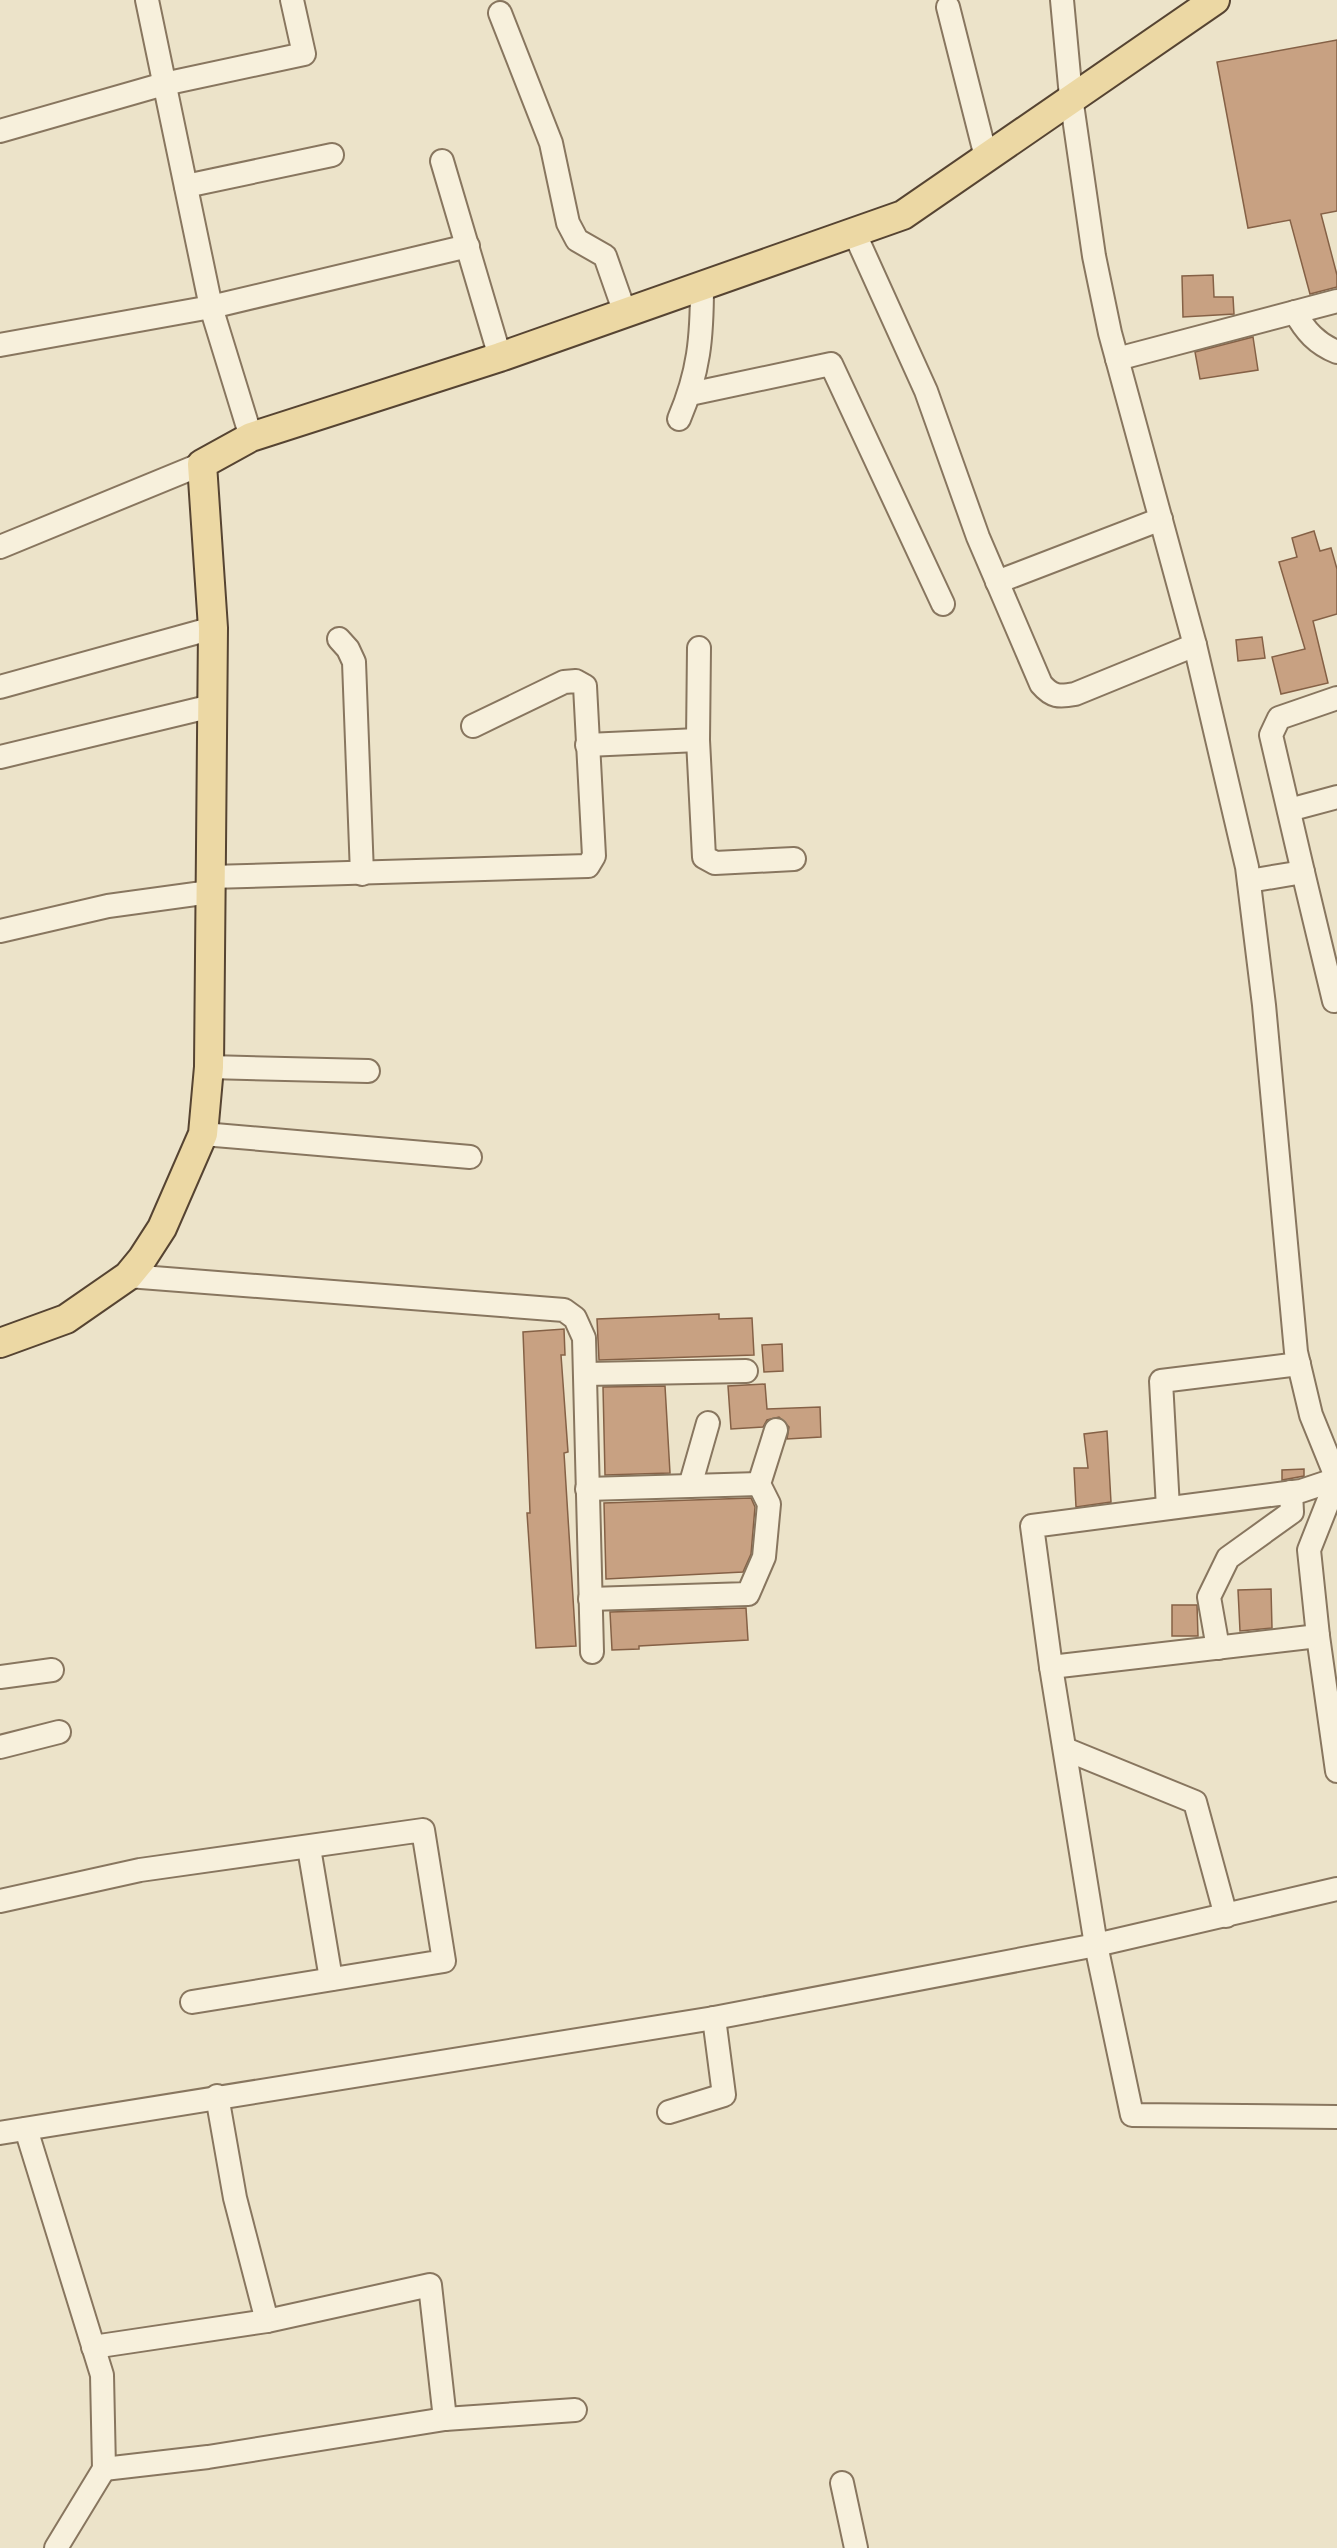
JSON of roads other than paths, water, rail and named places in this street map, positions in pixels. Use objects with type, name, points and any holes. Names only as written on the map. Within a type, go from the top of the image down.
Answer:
[{"type":"main road","points":[[0,1343],[66,1318],[128,1276],[162,1228],[203,1134],[209,1067],[213,628],[202,465],[250,437],[500,357],[903,215],[1071,97],[1215,0]]},
{"type":"street","points":[[147,0],[211,307],[250,437]]},
{"type":"street","points":[[0,132],[164,84],[304,54],[292,0]]},
{"type":"street","points":[[1062,0],[1071,97],[1094,256],[1118,359],[1195,645],[1227,775],[1249,881],[1264,1005],[1287,1276],[1299,1364],[1311,1415],[1337,1479],[1309,1550],[1318,1636],[1337,1772]]},
{"type":"street","points":[[948,7],[986,157]]},
{"type":"street","points":[[500,13],[551,143],[568,223],[577,240],[605,256],[625,313]]},
{"type":"street","points":[[186,186],[332,155]]},
{"type":"street","points":[[442,161],[500,357]]},
{"type":"street","points":[[854,232],[926,391],[978,537],[1041,684],[1058,697],[1075,694],[1195,645]]},
{"type":"street","points":[[0,345],[211,307],[468,246]]},
{"type":"street","points":[[679,419],[690,394],[702,334],[702,286]]},
{"type":"street","points":[[1118,359],[1337,301]]},
{"type":"street","points":[[1295,312],[1304,329],[1325,347],[1337,352]]},
{"type":"street","points":[[690,394],[831,364],[943,603]]},
{"type":"street","points":[[1,543],[202,465]]},
{"type":"street","points":[[997,582],[1161,519]]},
{"type":"street","points":[[0,687],[213,628]]},
{"type":"street","points":[[339,639],[348,649],[354,662],[362,874]]},
{"type":"street","points":[[699,648],[698,740],[704,857],[715,863],[794,859]]},
{"type":"street","points":[[0,931],[210,884],[362,874],[588,866],[594,856],[585,686],[576,681],[564,681],[473,726]]},
{"type":"street","points":[[1336,1007],[1271,735],[1279,718],[1337,698]]},
{"type":"street","points":[[0,757],[212,706]]},
{"type":"street","points":[[587,746],[698,740]]},
{"type":"street","points":[[1289,810],[1337,797]]},
{"type":"street","points":[[1249,881],[1303,872]]},
{"type":"street","points":[[209,1067],[368,1071]]},
{"type":"street","points":[[203,1134],[470,1157]]},
{"type":"street","points":[[128,1276],[564,1310],[575,1318],[584,1338],[592,1652]]},
{"type":"street","points":[[1168,1508],[1161,1381],[1299,1364]]},
{"type":"street","points":[[585,1374],[746,1371]]},
{"type":"street","points":[[690,1486],[708,1423]]},
{"type":"street","points":[[590,1599],[748,1594],[764,1557],[769,1504],[759,1484],[776,1430]]},
{"type":"street","points":[[1337,1479],[1291,1492],[1032,1526],[1051,1667],[1096,1945],[1132,2115],[1337,2117]]},
{"type":"street","points":[[587,1489],[759,1484]]},
{"type":"street","points":[[1218,1648],[1209,1597],[1228,1558],[1292,1512],[1291,1492]]},
{"type":"street","points":[[1051,1667],[1318,1636]]},
{"type":"street","points":[[0,1677],[52,1670]]},
{"type":"street","points":[[0,1747],[59,1732]]},
{"type":"street","points":[[1065,1749],[1195,1802],[1226,1916]]},
{"type":"street","points":[[0,1901],[140,1870],[309,1848],[423,1830],[444,1961],[192,2002]]},
{"type":"street","points":[[309,1848],[331,1979]]},
{"type":"street","points":[[0,2133],[217,2096],[714,2018],[1096,1945],[1337,1889]]},
{"type":"street","points":[[669,2112],[724,2095],[714,2018]]},
{"type":"street","points":[[217,2096],[235,2198],[267,2321]]},
{"type":"street","points":[[26,2128],[102,2375],[105,2469],[56,2548]]},
{"type":"street","points":[[93,2347],[267,2321],[430,2285],[445,2419]]},
{"type":"street","points":[[105,2469],[208,2457],[445,2419],[574,2410]]},
{"type":"street","points":[[842,2483],[856,2548]]}]
